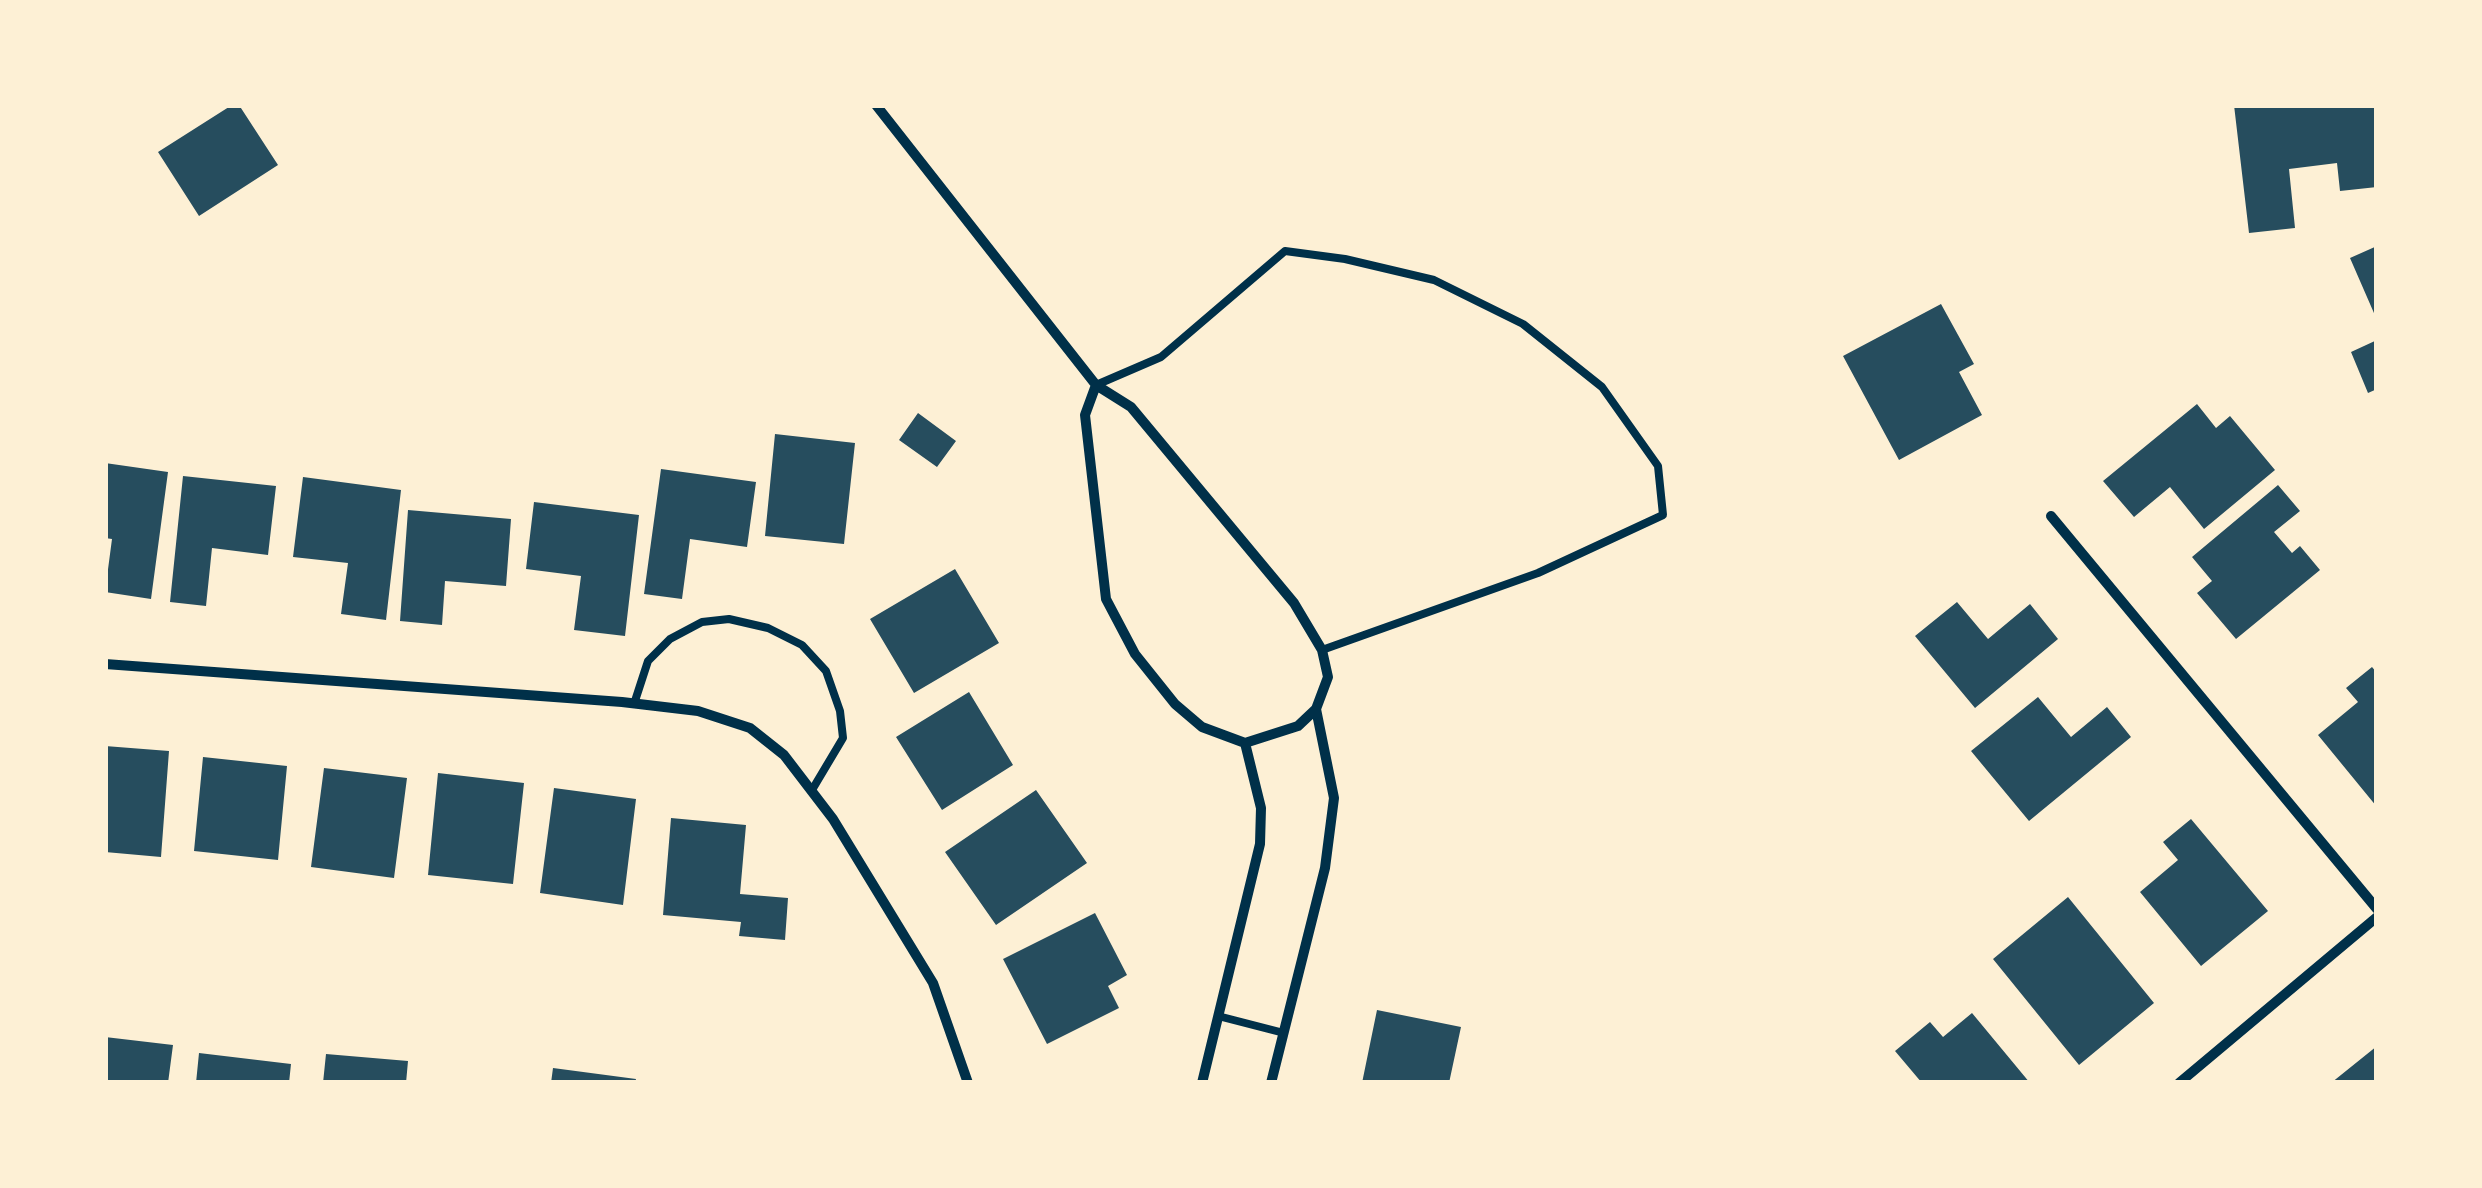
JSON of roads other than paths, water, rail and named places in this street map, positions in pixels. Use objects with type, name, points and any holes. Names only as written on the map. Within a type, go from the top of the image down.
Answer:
[{"type":"street","points":[[876,105],[1096,385],[1131,408],[1294,603],[1322,650],[1328,677],[1316,708],[1298,726],[1245,743],[1202,727],[1175,704],[1135,654],[1106,599],[1084,414],[1096,385]]},
{"type":"street","points":[[2051,516],[2377,909]]},
{"type":"street","points":[[105,664],[634,704],[698,712],[750,728],[784,755],[834,820],[932,983],[968,1083]]},
{"type":"street","points":[[1271,1083],[1325,868],[1334,798],[1316,708]]},
{"type":"street","points":[[1202,1083],[1260,844],[1261,808],[1245,743]]},
{"type":"street","points":[[2179,1083],[2377,918]]},
{"type":"lane","points":[[1096,385],[1161,357],[1286,251],[1345,259],[1434,280],[1523,324],[1602,387],[1658,466],[1663,516],[1538,573],[1322,650]]},
{"type":"lane","points":[[634,704],[648,661],[670,639],[702,622],[716,620],[768,628],[802,645],[826,671],[840,711],[842,738],[812,790]]},
{"type":"lane","points":[[1218,1016],[1284,1033]]}]
